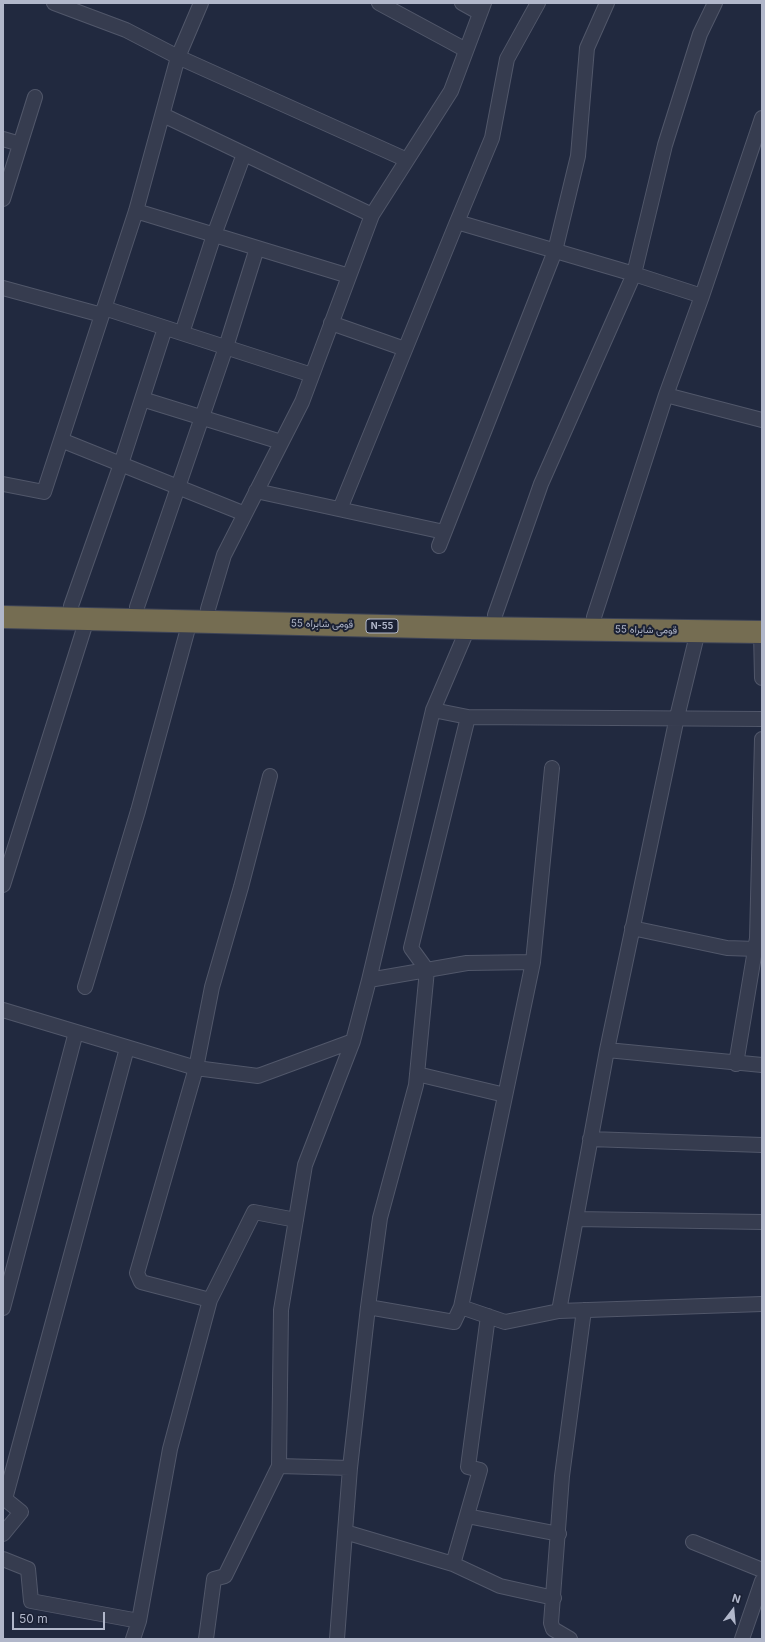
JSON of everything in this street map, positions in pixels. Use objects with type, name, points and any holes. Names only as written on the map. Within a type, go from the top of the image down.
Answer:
[{"type":"highway","name":"قومی شاہراہ 55","points":[[3,604],[190,621],[232,616],[350,619],[468,628],[582,621]]},
{"type":"highway","name":"قومی شاہراہ 55","points":[[3,617],[137,607],[208,609],[232,616]]},
{"type":"highway","name":"قومی شاہراہ 55","points":[[350,619],[495,615],[655,624],[762,619]]},
{"type":"highway","name":"قومی شاہراہ 55","points":[[655,624],[698,631],[762,632]]},
{"type":"street","points":[[54,3],[126,30],[178,56],[407,160]]},
{"type":"street","points":[[3,484],[44,492],[136,211],[178,56],[201,3]]},
{"type":"street","points":[[379,3],[466,50]]},
{"type":"street","points":[[208,609],[224,555],[302,402],[372,215],[451,91],[482,8],[462,3]]},
{"type":"street","points":[[340,509],[492,138],[507,59],[538,3]]},
{"type":"street","points":[[439,546],[556,251],[578,156],[587,48],[607,3]]},
{"type":"street","points":[[495,615],[541,484],[634,274],[665,145],[700,34],[715,3]]},
{"type":"street","points":[[3,198],[35,97]]},
{"type":"street","points":[[163,115],[372,215]]},
{"type":"street","points":[[582,621],[702,296],[762,118]]},
{"type":"street","points":[[3,139],[20,144]]},
{"type":"street","points":[[182,333],[214,235],[244,154]]},
{"type":"street","points":[[136,211],[349,276]]},
{"type":"street","points":[[457,222],[634,274],[702,296]]},
{"type":"street","points":[[137,607],[226,347],[257,248]]},
{"type":"street","points":[[3,288],[165,328],[312,375]]},
{"type":"street","points":[[331,324],[405,350]]},
{"type":"street","points":[[3,885],[121,464],[165,328]]},
{"type":"street","points":[[666,394],[762,420]]},
{"type":"street","points":[[142,399],[281,442]]},
{"type":"street","points":[[61,440],[245,514]]},
{"type":"street","points":[[256,491],[444,532]]},
{"type":"street","points":[[85,987],[138,810],[190,621]]},
{"type":"street","points":[[206,1639],[214,1579],[225,1576],[279,1466],[281,1310],[305,1165],[353,1041],[369,980],[433,710],[468,628]]},
{"type":"street","points":[[559,1311],[607,1050],[677,717],[698,631]]},
{"type":"street","points":[[762,632],[762,678]]},
{"type":"street","points":[[433,710],[468,717],[677,717],[762,719]]},
{"type":"street","points":[[337,1639],[350,1468],[368,1307],[380,1218],[416,1085],[427,970],[411,948],[468,717]]},
{"type":"street","points":[[736,1064],[758,942],[762,739]]},
{"type":"street","points":[[368,1307],[454,1322],[461,1308],[533,962],[552,768]]},
{"type":"street","points":[[210,1300],[141,1282],[137,1273],[196,1068],[212,988],[241,887],[270,776]]},
{"type":"street","points":[[632,928],[727,948],[758,942]]},
{"type":"street","points":[[369,980],[467,963],[533,962]]},
{"type":"street","points":[[3,1010],[196,1068],[258,1076],[353,1041]]},
{"type":"street","points":[[3,1308],[76,1032]]},
{"type":"street","points":[[3,1534],[21,1512],[4,1499],[128,1048]]},
{"type":"street","points":[[607,1050],[736,1064],[762,1065]]},
{"type":"street","points":[[417,1074],[506,1095]]},
{"type":"street","points":[[590,1139],[762,1144]]},
{"type":"street","points":[[134,1639],[139,1621],[170,1449],[210,1300],[254,1212],[296,1220]]},
{"type":"street","points":[[576,1219],[762,1222]]},
{"type":"street","points":[[461,1308],[505,1322],[559,1311],[762,1304]]},
{"type":"street","points":[[570,1639],[553,1629],[552,1623],[562,1476],[584,1310]]},
{"type":"street","points":[[453,1564],[480,1470],[468,1467],[488,1316]]},
{"type":"street","points":[[279,1466],[350,1468]]},
{"type":"street","points":[[467,1516],[559,1534]]},
{"type":"street","points":[[345,1532],[453,1564],[500,1586],[554,1598]]},
{"type":"street","points":[[693,1542],[762,1570]]},
{"type":"street","points":[[3,1559],[28,1569],[31,1601],[139,1621]]},
{"type":"street","points":[[742,1639],[762,1581]]}]
